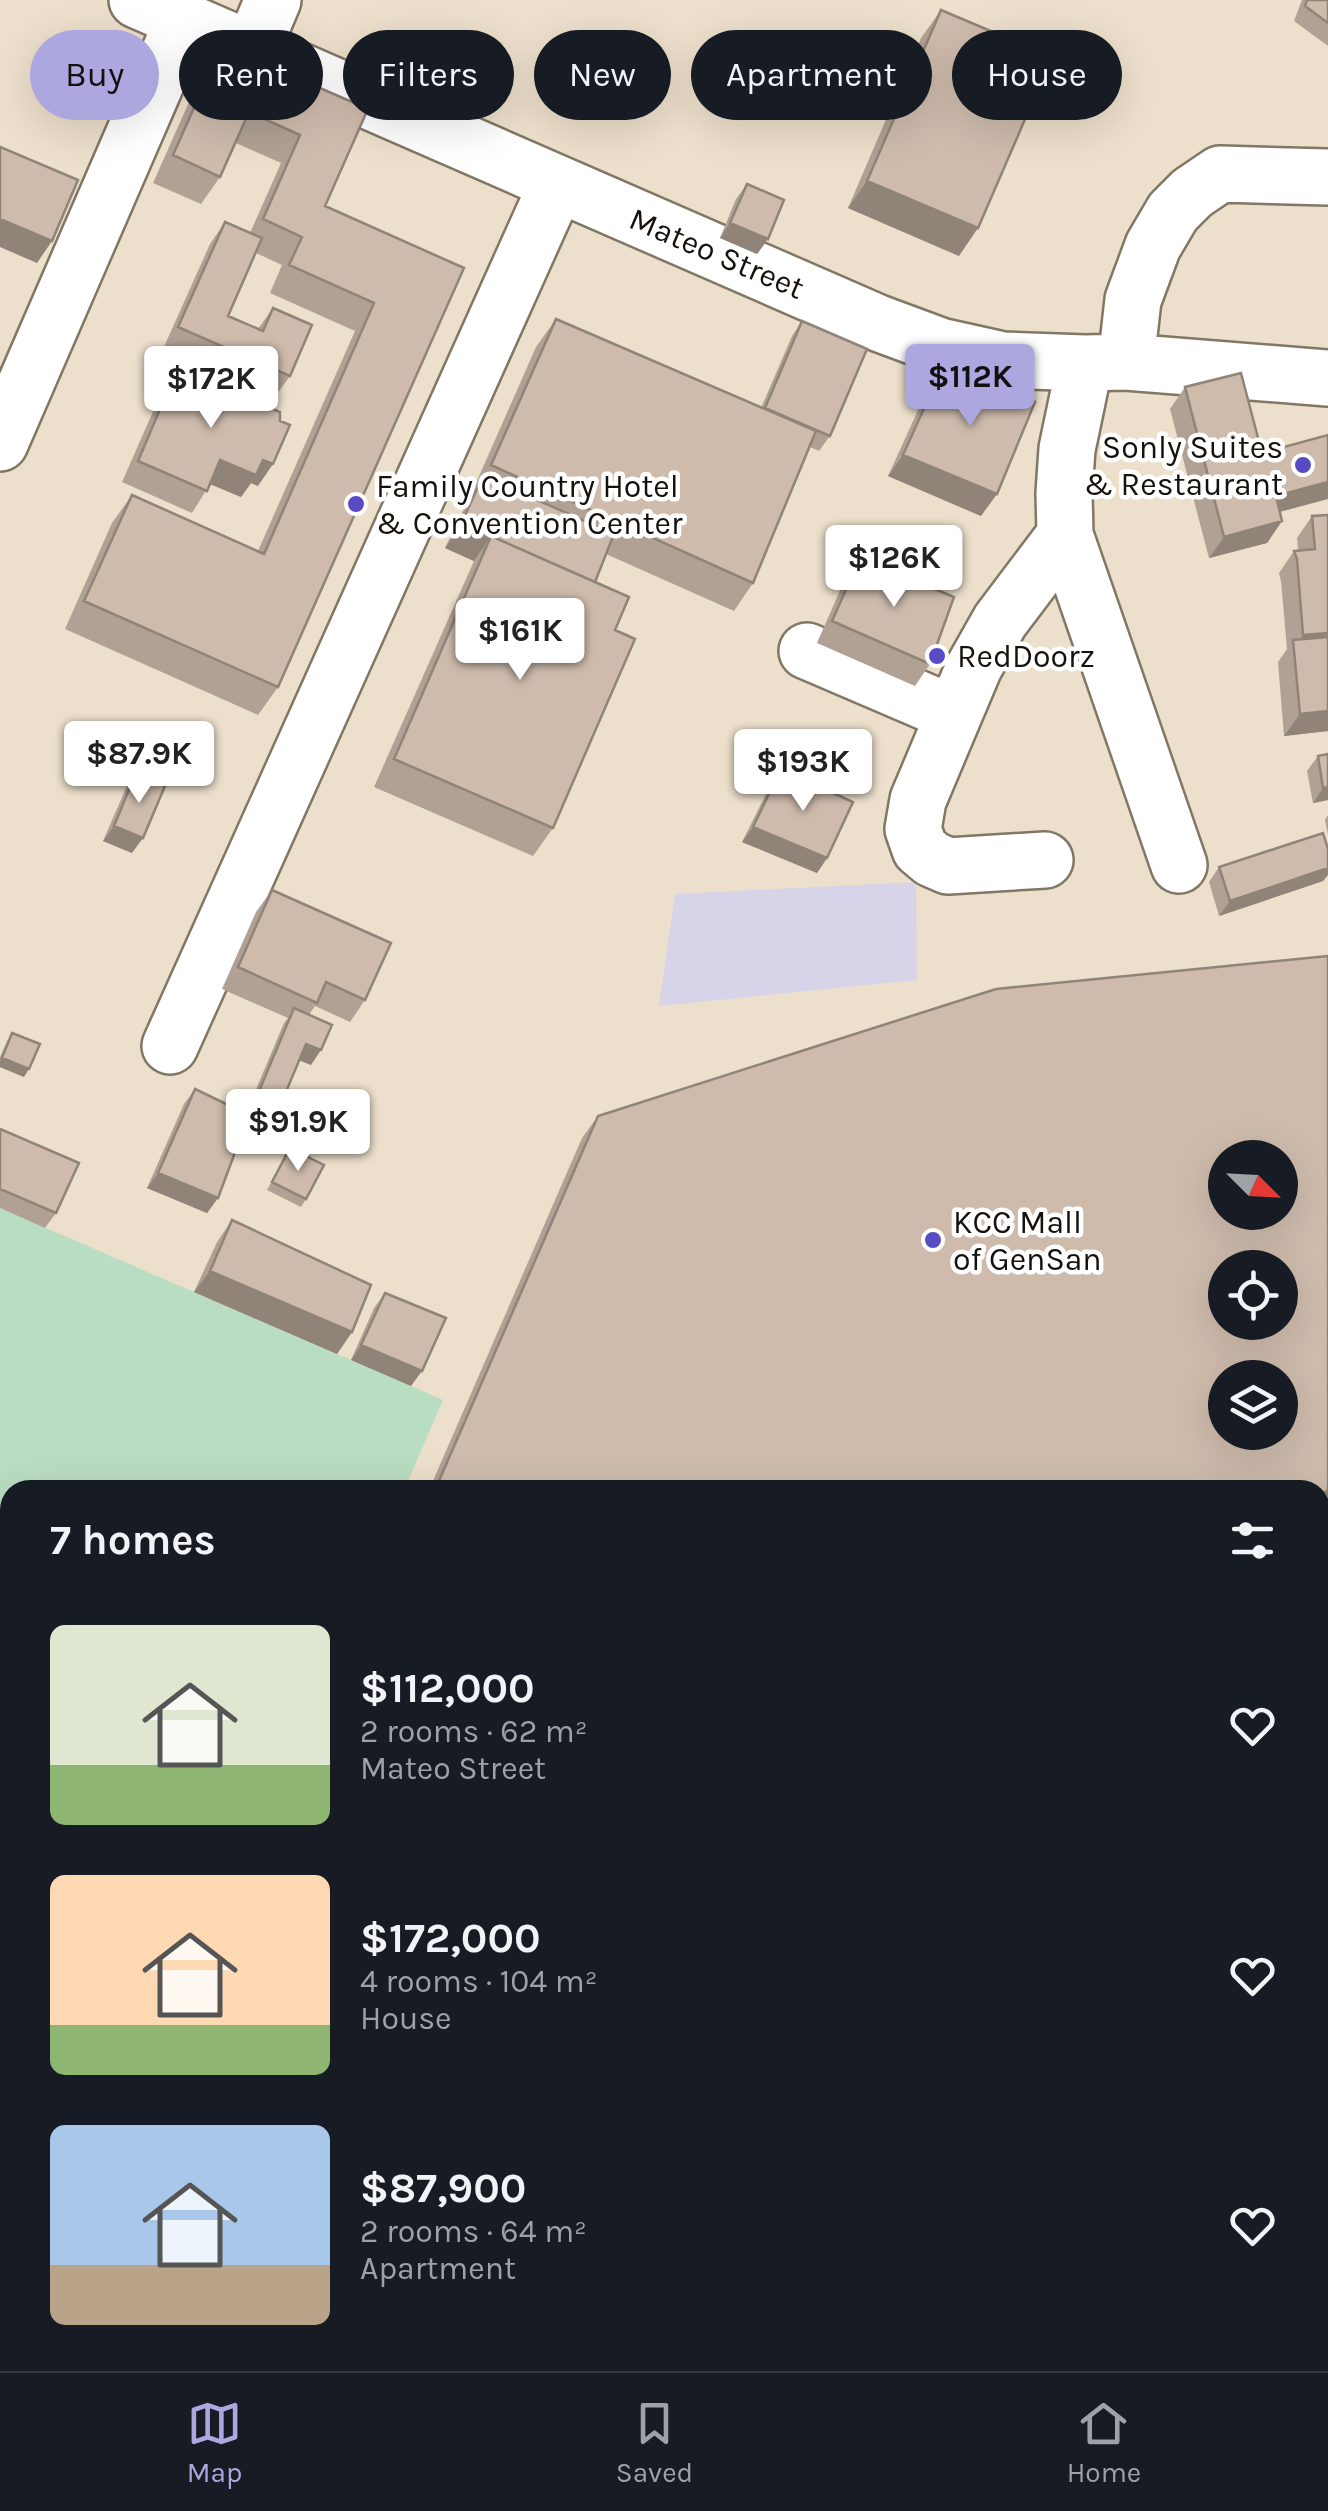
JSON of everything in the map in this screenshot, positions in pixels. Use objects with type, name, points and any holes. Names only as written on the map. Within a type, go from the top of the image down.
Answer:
[{"type":"street","points":[[260,30],[273,0]]},
{"type":"street","points":[[0,443],[160,10]]},
{"type":"street","name":"Mateo Street","points":[[160,10],[203,30]]},
{"type":"street","name":"Mateo Street","points":[[323,83],[940,346],[1003,360],[1328,378]]},
{"type":"street","points":[[1179,866],[1065,535],[1067,449],[1153,246],[1172,212],[1192,192],[1220,174],[1328,177]]},
{"type":"street","points":[[170,1046],[557,184]]},
{"type":"street","points":[[1046,860],[948,866],[920,849],[913,829],[918,800],[974,667],[1000,621],[1065,535]]},
{"type":"street","points":[[807,652],[954,714]]},
{"type":"shaded area","points":[[916,882],[917,980],[659,1006],[675,894]]},
{"type":"green space","points":[[0,1208],[443,1400],[408,1480],[0,1480]]},
{"type":"building","points":[[1307,0],[1328,0],[1328,23],[1305,6]]},
{"type":"building","points":[[941,10],[988,30],[952,30],[952,120],[1025,120],[978,228],[867,181],[893,120],[932,120],[932,31]]},
{"type":"building","points":[[323,89],[343,98],[343,120],[363,120],[325,206],[464,268],[278,687],[84,601],[132,495],[264,554],[374,303],[289,265],[302,237],[263,219],[300,135],[267,120],[323,120]]},
{"type":"building","points":[[189,120],[245,120],[220,177],[173,155]]},
{"type":"building","points":[[0,147],[78,180],[52,241],[0,219]]},
{"type":"building","points":[[747,184],[784,200],[768,239],[730,223]]},
{"type":"building","points":[[225,222],[262,238],[228,316],[263,331],[273,308],[312,325],[290,376],[178,327]]},
{"type":"building","points":[[556,319],[816,431],[753,583],[491,465]]},
{"type":"building","points":[[802,321],[867,349],[830,436],[765,408]]},
{"type":"building","points":[[944,364],[1035,402],[997,494],[903,455]]},
{"type":"building","points":[[178,367],[280,412],[280,421],[290,425],[273,464],[263,460],[256,475],[220,460],[207,491],[138,461]]},
{"type":"building","points":[[1241,373],[1262,453],[1328,435],[1328,482],[1276,496],[1282,521],[1224,537],[1185,387]]},
{"type":"building","points":[[483,476],[614,534],[595,582],[460,526]]},
{"type":"building","points":[[1328,515],[1328,633],[1303,635],[1294,551],[1315,549],[1312,516]]},
{"type":"building","points":[[491,536],[629,597],[615,630],[635,639],[553,828],[394,759]]},
{"type":"building","points":[[860,558],[954,597],[930,664],[832,621]]},
{"type":"building","points":[[1328,637],[1328,711],[1300,714],[1293,640]]},
{"type":"building","points":[[1328,754],[1328,787],[1323,788],[1318,756]]},
{"type":"building","points":[[781,769],[853,802],[827,858],[753,827]]},
{"type":"building","points":[[136,773],[165,786],[143,838],[114,826]]},
{"type":"building","points":[[1323,833],[1328,868],[1230,901],[1219,867]]},
{"type":"building","points":[[272,890],[391,943],[365,1000],[326,982],[317,1003],[238,967]]},
{"type":"building","name":"KCC Mall of GenSan","points":[[1328,956],[1328,1480],[439,1480],[598,1116],[996,989]]},
{"type":"building","points":[[294,1008],[332,1025],[321,1050],[306,1044],[272,1125],[249,1115]]},
{"type":"building","points":[[12,1033],[40,1044],[29,1069],[2,1058]]},
{"type":"building","points":[[195,1089],[249,1115],[218,1198],[158,1173]]},
{"type":"building","points":[[0,1129],[79,1163],[56,1213],[0,1189]]},
{"type":"building","points":[[290,1148],[324,1165],[306,1199],[272,1182]]},
{"type":"building","points":[[232,1220],[371,1285],[352,1332],[210,1271]]},
{"type":"building","points":[[385,1293],[446,1318],[422,1371],[361,1345]]},
{"type":"place","name":"Sonly Suites & Restaurant","points":[[1303,465]]},
{"type":"place","name":"Family Country Hotel & Convention Center","points":[[356,504]]},
{"type":"place","name":"RedDoorz","points":[[937,656]]},
{"type":"place","name":"KCC Mall of GenSan","points":[[933,1240]]}]
